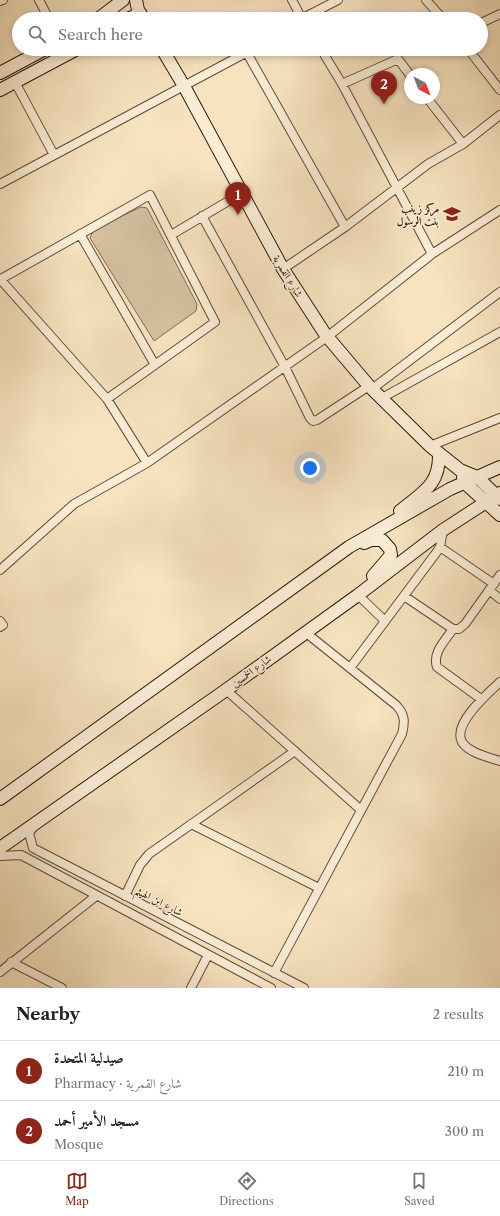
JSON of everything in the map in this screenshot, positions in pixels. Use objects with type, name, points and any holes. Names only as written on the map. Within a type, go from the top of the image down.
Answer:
[{"type":"street","points":[[39,0],[45,12]]},
{"type":"street","points":[[136,0],[140,12]]},
{"type":"street","points":[[292,0],[298,12]]},
{"type":"street","points":[[315,12],[338,0]]},
{"type":"street","points":[[426,0],[437,12]]},
{"type":"street","points":[[105,12],[116,2]]},
{"type":"street","points":[[488,20],[500,14]]},
{"type":"street","points":[[0,73],[32,56]]},
{"type":"street","points":[[0,90],[64,56]]},
{"type":"street","name":"شارع القمرية","points":[[166,56],[184,86],[282,269],[327,337],[371,387],[435,449],[460,470],[477,477],[499,495]]},
{"type":"street","points":[[0,184],[241,56]]},
{"type":"street","points":[[253,56],[345,227]]},
{"type":"street","points":[[324,56],[342,84],[432,254]]},
{"type":"street","points":[[475,56],[497,80],[500,90]]},
{"type":"street","points":[[342,84],[398,59],[405,68]]},
{"type":"street","points":[[15,82],[54,155]]},
{"type":"street","points":[[433,104],[463,144]]},
{"type":"street","points":[[282,269],[345,227],[428,164],[463,144],[500,114]]},
{"type":"street","points":[[171,235],[242,193]]},
{"type":"street","points":[[107,399],[215,322],[150,195],[1,279],[107,399],[147,463]]},
{"type":"street","points":[[0,570],[74,504],[147,463],[327,337],[432,254],[500,210]]},
{"type":"street","points":[[202,216],[285,367],[310,418],[313,421],[371,387],[500,292]]},
{"type":"street","points":[[80,234],[155,365]]},
{"type":"street","points":[[382,398],[500,332]]},
{"type":"street","points":[[483,425],[500,414]]},
{"type":"street","points":[[374,532],[429,487],[437,476],[440,465],[435,449],[500,418]]},
{"type":"street","points":[[0,799],[349,547],[450,489],[500,467]]},
{"type":"street","name":"شارع القمرية","points":[[460,470],[466,483]]},
{"type":"street","points":[[466,483],[500,515]]},
{"type":"street","name":"شارع الخمسين","points":[[0,848],[226,690],[353,598],[443,530],[485,502],[499,495]]},
{"type":"street","points":[[350,668],[440,547],[443,530]]},
{"type":"street","points":[[322,566],[371,540],[382,540],[386,543],[390,549],[391,555],[353,598],[385,621]]},
{"type":"street","points":[[440,547],[491,587],[500,599]]},
{"type":"street","points":[[404,596],[453,629],[459,629],[465,624],[500,575]]},
{"type":"street","points":[[0,621],[3,624],[0,627]]},
{"type":"street","points":[[453,629],[436,653],[435,661],[437,667],[481,699]]},
{"type":"street","points":[[274,973],[402,734],[405,722],[402,711],[396,705],[305,632]]},
{"type":"street","points":[[500,682],[481,699],[461,726],[462,741],[474,752],[500,762]]},
{"type":"street","points":[[226,690],[361,810]]},
{"type":"street","points":[[125,896],[135,875],[149,854],[295,751]]},
{"type":"street","name":"شارع ابن الهيثم","points":[[38,820],[29,833],[33,848],[304,988]]},
{"type":"street","points":[[191,824],[319,888]]},
{"type":"street","points":[[0,856],[21,855],[271,988]]},
{"type":"street","points":[[0,972],[96,896]]},
{"type":"street","points":[[191,988],[208,955]]},
{"type":"street","points":[[11,962],[62,988]]},
{"type":"shaded area","points":[[141,207],[147,208],[197,304],[196,311],[154,341],[90,238],[94,229]]},
{"type":"place","name":"مسجد الأمير أحمد","points":[[384,104]]},
{"type":"place","name":"مركز زينب بنت الرسول","points":[[452,214]]},
{"type":"place","name":"صيدلية المتحدة","points":[[238,215]]}]
